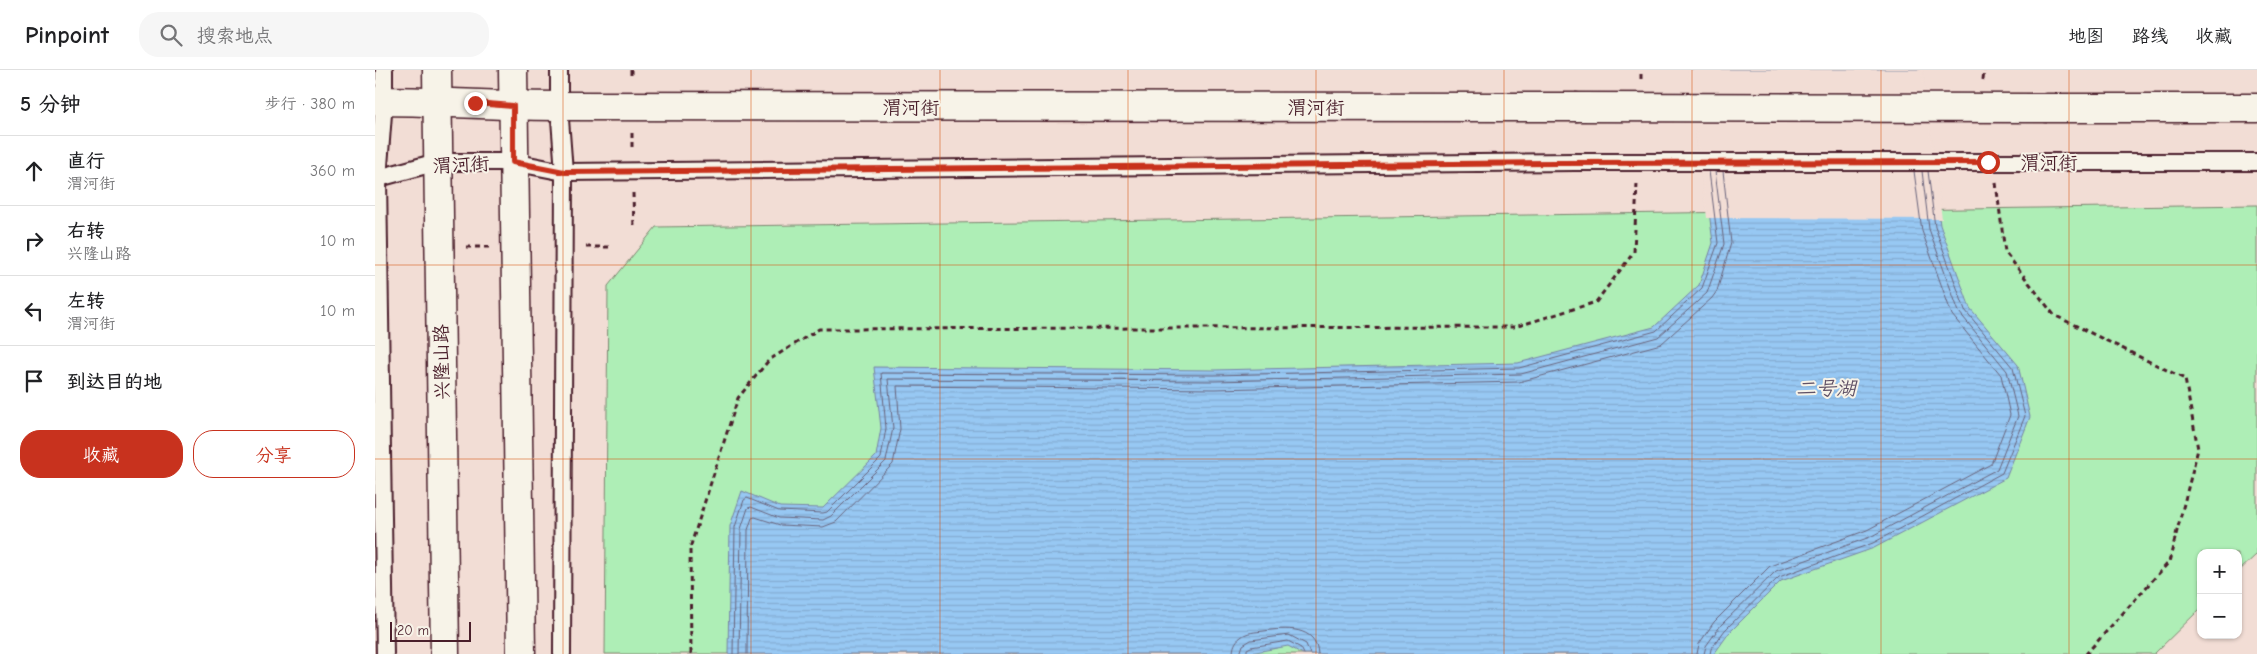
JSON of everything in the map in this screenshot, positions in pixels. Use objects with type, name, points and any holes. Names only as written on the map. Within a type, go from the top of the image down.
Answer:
[{"type":"main road","name":"兴隆山路","points":[[437,70],[445,654]]},
{"type":"main road","points":[[513,70],[521,654]]},
{"type":"main road","name":"渭河街","points":[[380,101],[437,101],[513,106],[2257,108]]},
{"type":"lane","points":[[384,70],[380,101],[376,179],[385,654]]},
{"type":"lane","points":[[559,70],[559,106],[564,172],[562,654]]},
{"type":"lane","name":"渭河街","points":[[376,179],[437,162],[513,162],[564,172],[1575,162],[2257,162]]},
{"type":"path","points":[[1983,81],[1984,70]]},
{"type":"path","points":[[1995,176],[2005,252],[2054,314],[2185,379],[2198,450],[2169,562],[2086,654]]},
{"type":"path","points":[[691,654],[689,548],[738,398],[769,360],[819,329],[1515,327],[1597,302],[1634,252]]},
{"type":"green space","points":[[2257,205],[2257,554],[2242,568],[2242,549],[2197,549],[2197,612],[2154,654],[605,654],[608,286],[656,227]]},
{"type":"water","name":"二号湖","points":[[1691,70],[1920,70],[1940,225],[1970,308],[2018,365],[2030,417],[2006,478],[1874,548],[1781,581],[1729,633],[1714,654],[1303,654],[1288,646],[1245,654],[728,654],[730,526],[742,491],[780,507],[823,508],[876,456],[881,428],[874,367],[1214,370],[1518,363],[1654,327],[1699,285],[1713,243]]},
{"type":"pier","points":[[1688,70],[1922,70],[1942,219],[1707,218]]},
{"type":"route","points":[[475,103],[513,106],[513,162],[564,172],[1555,163],[1988,162]]}]
